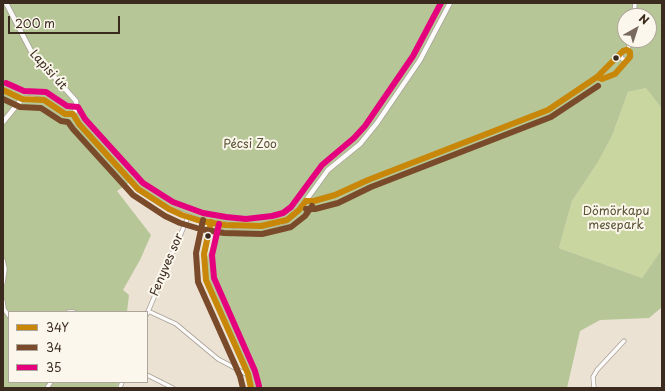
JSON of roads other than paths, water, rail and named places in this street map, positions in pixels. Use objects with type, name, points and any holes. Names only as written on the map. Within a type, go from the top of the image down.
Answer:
[{"type":"street","name":"Lapisi út","points":[[6,3],[30,51],[76,101],[76,110],[73,114]]},
{"type":"street","points":[[3,90],[22,99],[44,100],[65,114],[73,114],[138,189],[169,209],[188,217],[246,227],[274,224],[287,220],[297,213],[328,170],[360,144],[377,123],[420,60],[450,3]]},
{"type":"street","points":[[306,201],[314,201],[335,195],[368,180],[548,110],[597,77],[621,54],[627,50],[631,54],[627,61],[615,74],[602,79],[597,77]]},
{"type":"street","points":[[621,54],[622,59],[627,61]]},
{"type":"street","points":[[3,122],[22,99]]},
{"type":"street","name":"Fenyves sor","points":[[148,313],[188,217]]},
{"type":"street","points":[[211,222],[204,254],[206,280],[248,375],[251,388]]},
{"type":"street","points":[[3,260],[5,269],[3,283]]},
{"type":"street","points":[[3,302],[4,309],[8,315]]},
{"type":"street","points":[[148,313],[176,324],[218,359],[248,375]]},
{"type":"street","points":[[594,388],[593,377],[597,370],[624,341]]},
{"type":"street","points":[[148,376],[173,388]]},
{"type":"park label","name":"Pécsi Zoo","points":[[250,145]]},
{"type":"park label","name":"Dömörkapu mesepark","points":[[616,219]]}]
